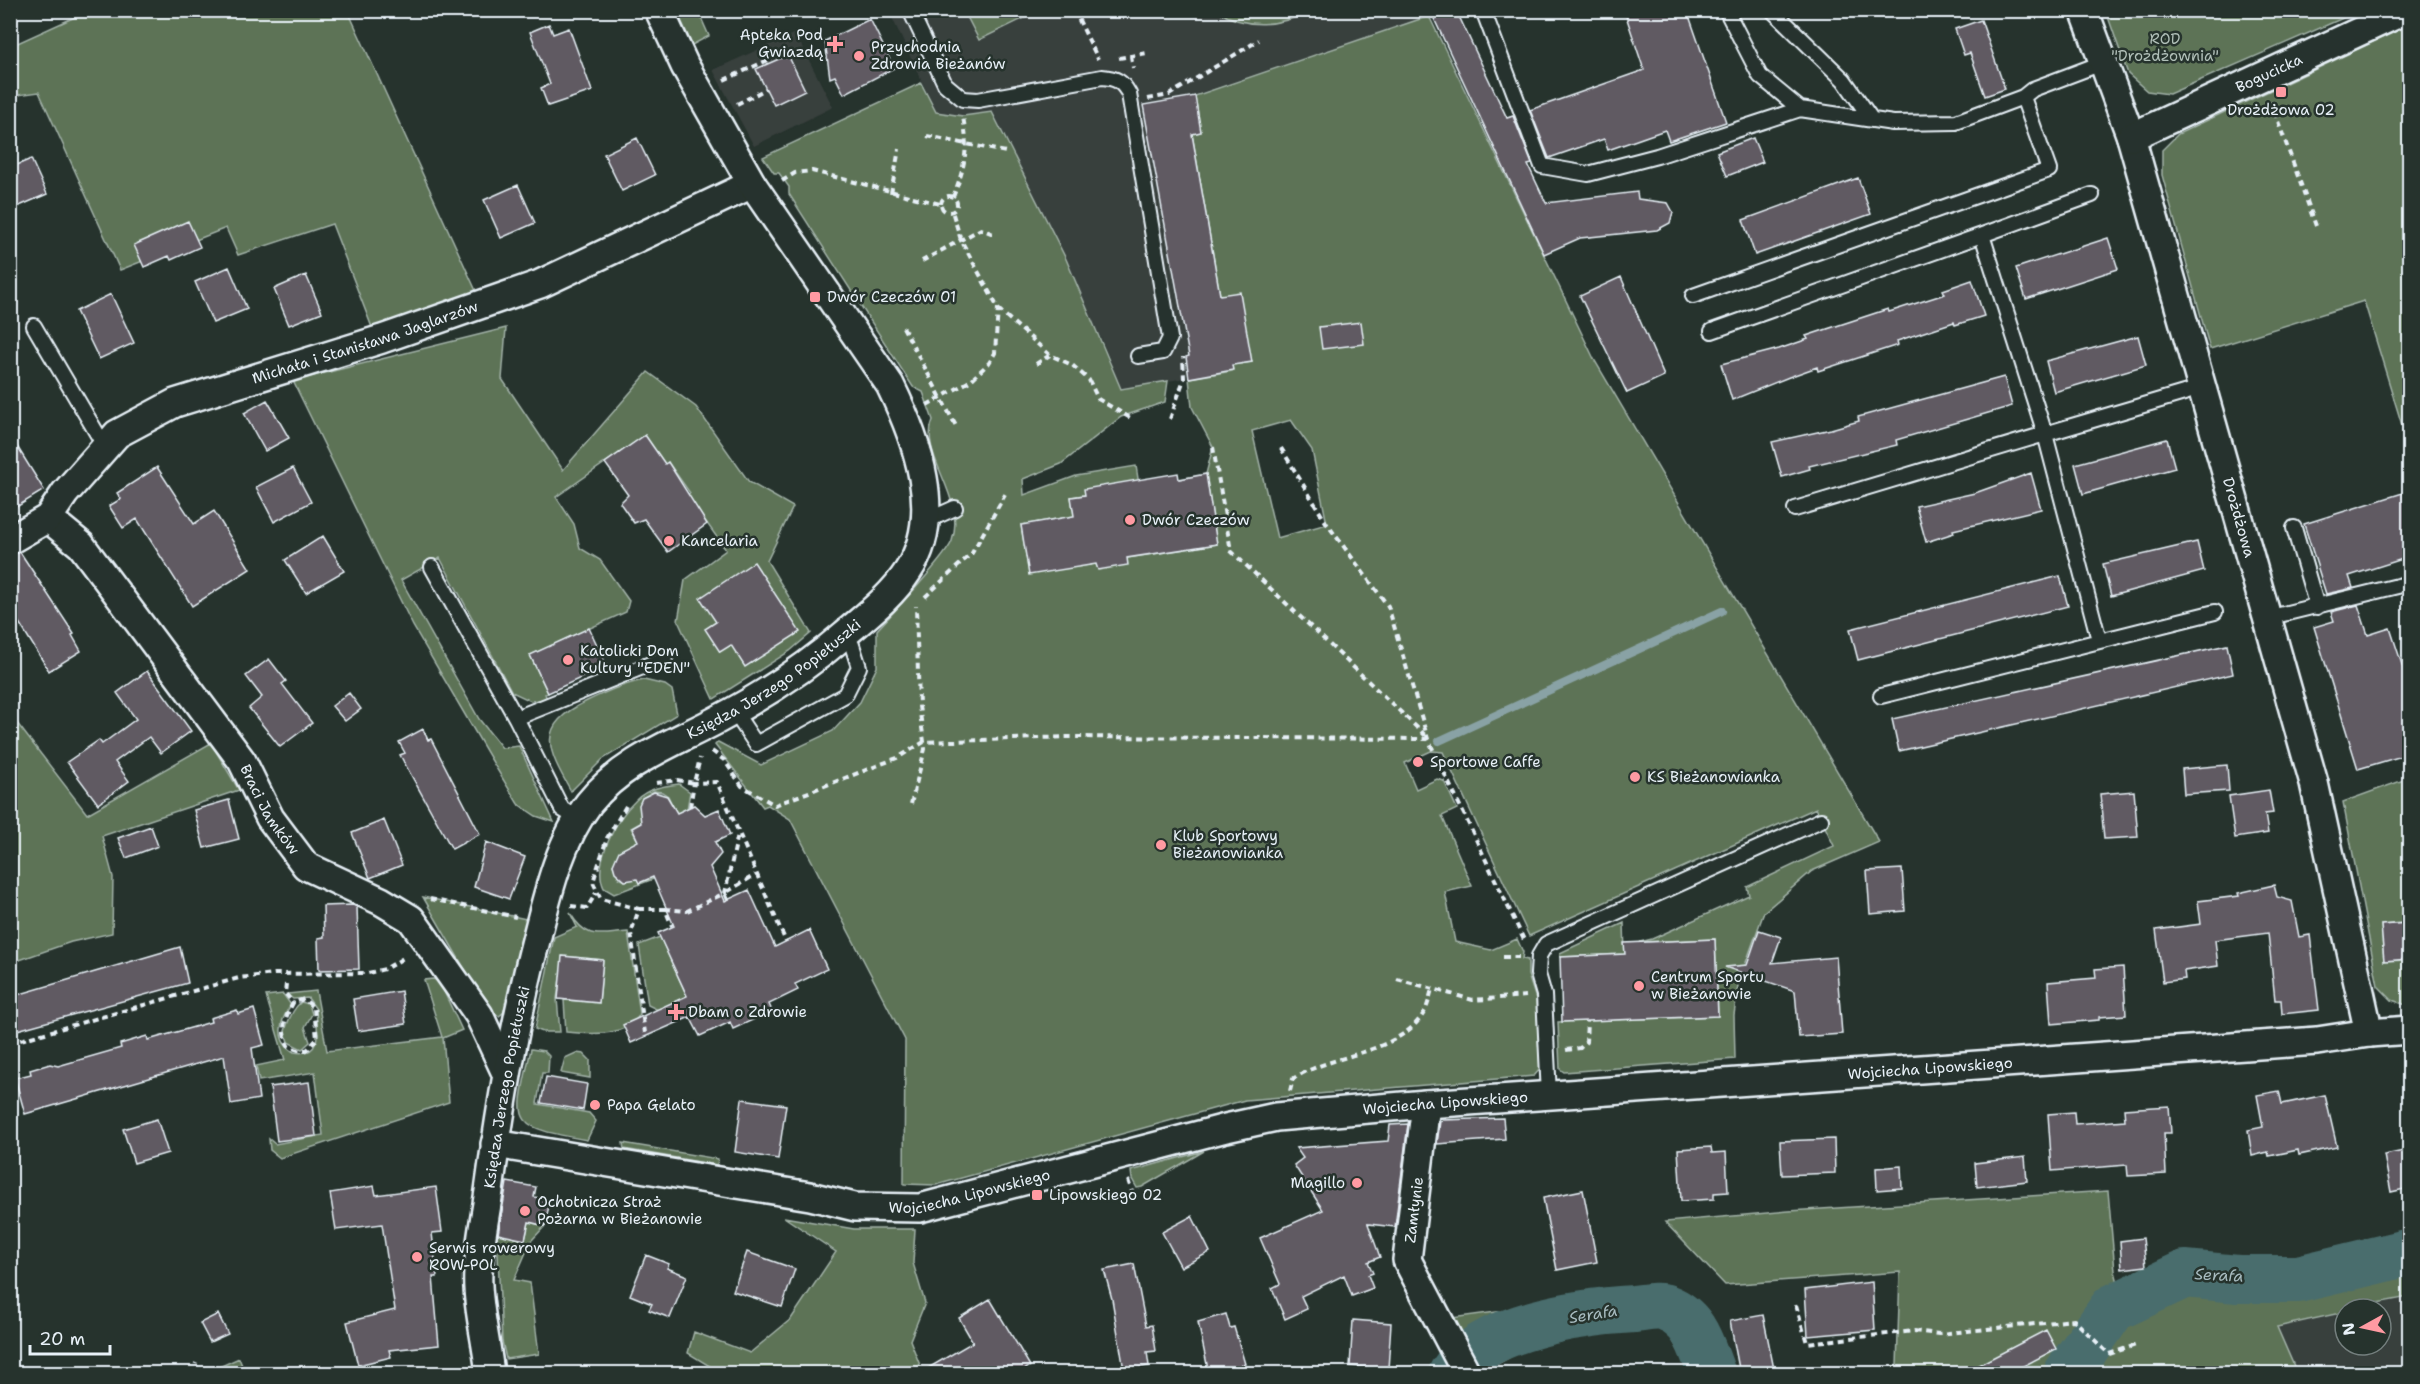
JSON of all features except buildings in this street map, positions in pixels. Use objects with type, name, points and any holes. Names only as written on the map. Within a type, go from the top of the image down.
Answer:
[{"type":"street","name":"Księdza Jerzego Popiełuszki","points":[[490,1374],[477,1276],[506,1073],[513,1033],[552,881],[578,819],[602,789],[624,770],[654,750],[734,711],[816,660],[872,611],[908,572],[918,554],[926,520],[918,454],[904,414],[890,385],[756,190],[685,66],[659,10]]},
{"type":"street","name":"Drożdżowa","points":[[2084,10],[2131,137],[2314,783],[2369,1033]]},
{"type":"street","name":"Bogucicka","points":[[2131,137],[2406,10]]},
{"type":"street","name":"Michała i Stanisława Jaglarzów","points":[[10,540],[48,518],[65,493],[117,434],[175,403],[382,339],[540,284],[756,190]]},
{"type":"street","name":"Braci Jamków","points":[[48,518],[81,545],[242,761],[270,818],[306,867],[381,901],[411,919],[479,1015],[506,1073]]},
{"type":"street","name":"Wojciecha Lipowskiego","points":[[495,1144],[810,1196],[855,1207],[920,1208],[1266,1119],[1426,1104],[2317,1041],[2409,1030]]},
{"type":"street","name":"Zamłynie","points":[[1426,1104],[1407,1260],[1467,1374]]},
{"type":"lane","points":[[910,10],[945,84],[963,99],[978,100],[1102,76],[1113,77],[1123,83],[1129,94],[1170,338],[1163,352],[1138,356]]},
{"type":"lane","points":[[1483,10],[1542,166],[1588,174],[1657,156],[1800,109],[1893,123],[1956,122],[2024,97],[2033,89],[2103,63]]},
{"type":"lane","points":[[1726,10],[1760,76],[1800,109]]},
{"type":"lane","points":[[1772,10],[1844,80],[1872,120]]},
{"type":"lane","points":[[1693,296],[2049,170],[2024,97]]},
{"type":"lane","points":[[1712,331],[2092,195]]},
{"type":"lane","points":[[1982,235],[2045,434],[2099,640]]},
{"type":"lane","points":[[34,326],[105,447]]},
{"type":"lane","points":[[1795,509],[2202,388]]},
{"type":"lane","points":[[926,520],[955,508]]},
{"type":"lane","points":[[2294,528],[2317,607]]},
{"type":"lane","points":[[432,567],[516,718],[562,809],[578,819]]},
{"type":"lane","points":[[2267,618],[2409,583]]},
{"type":"lane","points":[[1881,696],[2215,612]]},
{"type":"lane","points":[[734,711],[756,744],[845,695],[859,667],[852,645],[844,635]]},
{"type":"lane","points":[[516,718],[665,658]]},
{"type":"lane","points":[[1549,1095],[1544,995],[1538,974],[1539,956],[1546,944],[1821,820]]},
{"type":"path","points":[[1074,10],[1100,62],[1089,65]]},
{"type":"path","points":[[1139,100],[1169,95],[1260,40]]},
{"type":"path","points":[[1110,60],[1147,53]]},
{"type":"path","points":[[719,82],[766,61],[767,64]]},
{"type":"path","points":[[732,106],[766,89]]},
{"type":"path","points":[[2267,93],[2316,226]]},
{"type":"path","points":[[953,196],[962,176],[968,143],[963,116],[963,99]]},
{"type":"path","points":[[927,136],[1006,152]]},
{"type":"path","points":[[891,193],[898,149]]},
{"type":"path","points":[[756,190],[795,173],[812,171],[940,204],[946,212],[952,212]]},
{"type":"path","points":[[940,204],[942,198],[953,196]]},
{"type":"path","points":[[953,196],[957,204],[952,212],[961,240],[998,308],[1050,355],[1072,365],[1089,380],[1098,399],[1132,419]]},
{"type":"path","points":[[922,261],[981,229],[996,235]]},
{"type":"path","points":[[904,414],[970,381],[989,363],[994,353],[998,308]]},
{"type":"path","points":[[903,327],[956,426]]},
{"type":"path","points":[[1036,364],[1050,355]]},
{"type":"path","points":[[1170,419],[1184,379]]},
{"type":"path","points":[[1213,447],[1231,551],[1428,739]]},
{"type":"path","points":[[1281,448],[1327,524],[1388,606],[1428,739],[1531,954],[1539,956]]},
{"type":"path","points":[[911,804],[925,749],[919,706],[916,605],[972,553],[1006,493]]},
{"type":"path","points":[[710,749],[724,760],[742,786],[775,806],[897,758],[924,742],[1069,737],[1428,739]]},
{"type":"path","points":[[690,807],[701,754]]},
{"type":"path","points":[[649,787],[656,783],[677,780],[694,783],[717,782],[786,942]]},
{"type":"path","points":[[627,804],[607,838],[593,882],[596,893],[601,899],[639,909],[687,911],[701,902],[725,893],[755,874]]},
{"type":"path","points":[[728,900],[725,893],[738,834]]},
{"type":"path","points":[[562,903],[587,908],[596,893]]},
{"type":"path","points":[[451,903],[516,918]]},
{"type":"path","points":[[639,909],[631,933],[645,1033]]},
{"type":"path","points":[[664,909],[672,926]]},
{"type":"path","points":[[10,1043],[239,978],[274,974],[375,972],[414,951]]},
{"type":"path","points":[[1397,979],[1473,1000],[1544,995]]},
{"type":"path","points":[[286,984],[285,993],[293,1003]]},
{"type":"path","points":[[1289,1096],[1293,1079],[1309,1068],[1377,1047],[1399,1037],[1424,1012],[1432,989]]},
{"type":"path","points":[[304,999],[314,1008],[316,1039],[307,1050],[298,1050],[288,1046],[283,1033],[283,1024],[293,1003],[304,999]]},
{"type":"path","points":[[1557,1052],[1580,1048],[1586,1042],[1587,1021]]},
{"type":"path","points":[[1132,1192],[1138,1196]]},
{"type":"path","points":[[1796,1305],[1807,1343],[1914,1331],[1939,1334],[2074,1320],[2109,1354],[2136,1345]]},
{"type":"path","points":[[192,1374],[196,1363]]},
{"type":"shaded area","points":[[1426,10],[1429,16],[1186,98],[1233,370],[1121,389],[1101,338],[963,116],[936,112],[889,11]]},
{"type":"shaded area","points":[[795,33],[833,107],[754,146],[713,70]]},
{"type":"shaded area","points":[[2409,1297],[2409,1373],[2297,1373],[2277,1327],[2333,1315],[2333,1357],[2393,1357],[2393,1301]]},
{"type":"green space","points":[[1311,10],[1287,20],[1264,24],[1240,21],[1217,11]]},
{"type":"green space","name":"ROD \"Drożdżownia\"","points":[[2106,10],[2359,11],[2169,94],[2147,91],[2128,74]]},
{"type":"green space","points":[[88,11],[348,11],[477,293],[373,330],[332,224],[238,255],[226,228],[120,270],[39,92],[11,96],[11,46]]},
{"type":"green space","points":[[677,11],[698,11],[709,36],[692,45]]},
{"type":"green space","points":[[964,11],[1039,11],[979,40]]},
{"type":"green space","points":[[1429,16],[1595,361],[1879,842],[1812,871],[1764,912],[1738,985],[1734,1015],[1735,1059],[1564,1072],[1560,1069],[1558,1022],[1718,1016],[1715,939],[1640,942],[1652,939],[1749,895],[1747,887],[1834,846],[1816,808],[1529,936],[1443,752],[1431,751],[1405,763],[1416,789],[1437,779],[1444,781],[1457,809],[1442,816],[1472,886],[1445,892],[1455,942],[1491,950],[1517,939],[1523,952],[1522,959],[1528,960],[1528,975],[1536,999],[1540,1069],[1534,1076],[1245,1100],[936,1185],[904,1184],[905,1040],[790,819],[768,805],[763,807],[715,745],[718,742],[761,765],[833,731],[860,702],[877,667],[877,630],[948,549],[955,525],[953,508],[932,447],[930,433],[933,420],[923,392],[913,387],[789,194],[789,187],[779,173],[774,173],[763,157],[921,83],[936,112],[963,116],[992,112],[1066,259],[1121,389],[1168,381],[1165,402],[1121,417],[1061,464],[1023,479],[1024,495],[1076,476],[1136,466],[1139,485],[1071,497],[1074,516],[1021,525],[1029,574],[1096,564],[1098,569],[1127,558],[1217,544],[1206,474],[1213,447],[1192,407],[1189,378],[1232,371],[1232,365],[1252,362],[1220,295],[1192,134],[1201,132],[1195,96]],"holes":[[[1291,420],[1312,450],[1327,524],[1277,538],[1252,431]]]},
{"type":"green space","points":[[2409,25],[2409,448],[2364,301],[2210,349],[2162,175],[2162,150],[2178,134]]},
{"type":"green space","points":[[506,328],[502,379],[563,470],[648,372],[696,407],[749,482],[793,507],[767,561],[811,633],[790,651],[714,699],[678,621],[685,580],[726,550],[687,495],[690,493],[668,462],[665,464],[645,435],[556,497],[574,524],[580,548],[600,560],[629,601],[626,612],[530,655],[548,693],[545,694],[547,699],[531,701],[512,692],[440,558],[401,580],[479,719],[502,748],[519,746],[554,822],[536,816],[518,804],[495,766],[413,626],[293,381]]},
{"type":"green space","points":[[644,680],[665,685],[672,690],[677,714],[603,759],[571,791],[552,751],[553,729],[570,710],[608,691]]},
{"type":"green space","points":[[10,714],[87,814],[211,743],[239,790],[102,836],[113,877],[112,933],[71,942],[11,963]]},
{"type":"green space","points":[[2409,778],[2409,922],[2381,925],[2384,961],[2409,960],[2409,1006],[2392,1000],[2378,986],[2343,802]]},
{"type":"green space","points":[[679,784],[690,792],[686,815],[680,822],[668,796],[662,792],[654,791],[642,798],[642,822],[631,828],[638,841],[619,856],[613,865],[619,878],[625,881],[637,878],[639,883],[651,874],[653,879],[614,894],[604,888],[601,866],[604,853],[621,818],[636,800],[651,790]]},
{"type":"green space","points":[[423,897],[531,920],[508,1009],[499,1016],[489,1011]]},
{"type":"green space","points":[[570,913],[582,928],[594,934],[628,932],[640,1014],[634,1022],[617,1031],[607,1033],[566,1032],[564,1000],[599,1003],[603,960],[563,956],[557,999],[560,1032],[543,1032],[535,1029],[554,937],[577,927]]},
{"type":"green space","points":[[1624,923],[1625,954],[1560,957],[1560,953]]},
{"type":"green space","points":[[660,937],[687,996],[658,1010],[648,1005],[639,945]]},
{"type":"green space","points":[[424,980],[439,981],[462,1030],[443,1038],[449,1102],[280,1158],[270,1150],[269,1139],[275,1144],[323,1135],[315,1072],[259,1081],[256,1066],[285,1060],[266,996],[283,994],[291,1005],[284,1017],[281,1036],[294,1052],[304,1053],[314,1046],[317,1040],[316,1009],[308,998],[293,999],[287,994],[316,991],[327,1051],[442,1037]]},
{"type":"green space","points":[[301,1002],[309,1004],[312,1014],[305,1027],[310,1042],[302,1049],[288,1042],[285,1031]]},
{"type":"green space","points":[[531,1049],[544,1051],[549,1056],[548,1073],[542,1073],[537,1104],[589,1113],[596,1121],[587,1140],[543,1130],[530,1125],[523,1117],[522,1093]]},
{"type":"green space","points":[[576,1053],[584,1054],[590,1060],[590,1078],[561,1073],[565,1058]]},
{"type":"green space","points":[[623,1143],[718,1159],[717,1165],[624,1149]]},
{"type":"green space","points":[[1204,1151],[1142,1187],[1137,1188],[1132,1179],[1131,1171]]},
{"type":"green space","points":[[2108,1191],[2115,1271],[2119,1287],[2175,1261],[2212,1255],[2256,1264],[2296,1263],[2409,1234],[2409,1297],[2393,1300],[2393,1297],[2333,1297],[2333,1315],[2277,1327],[2297,1373],[1873,1373],[1897,1366],[1900,1272],[1725,1285],[1665,1222],[1789,1211]]},
{"type":"green space","points":[[784,1217],[854,1229],[915,1229],[913,1263],[925,1303],[910,1340],[923,1373],[721,1373],[688,1353],[694,1332],[750,1353],[791,1319],[836,1252]]},
{"type":"green space","points":[[529,1222],[545,1226],[531,1241],[514,1280],[530,1283],[539,1354],[506,1359],[502,1341],[497,1234],[525,1240]]},
{"type":"green space","points":[[1657,1290],[1689,1301],[1698,1309],[1705,1318],[1723,1373],[1691,1373],[1668,1332],[1652,1325],[1579,1333],[1536,1343],[1481,1373],[1444,1319]]},
{"type":"green space","points":[[1443,1352],[1458,1374],[1424,1374]]},
{"type":"green space","points":[[239,1358],[245,1373],[206,1373]]},
{"type":"waterway","points":[[1439,741],[1722,611]]},
{"type":"waterway","name":"Serafa","points":[[2067,1374],[2113,1308],[2185,1274],[2238,1279],[2298,1279],[2410,1252]]},
{"type":"waterway","name":"Serafa","points":[[1452,1374],[1467,1357],[1486,1344],[1535,1324],[1588,1314],[1655,1307],[1663,1307],[1676,1313],[1691,1327],[1701,1344],[1712,1374]]},
{"type":"place","name":"Apteka Pod Gwiazdą","points":[[835,44]]},
{"type":"place","name":"Przychodnia Zdrowia Bieżanów","points":[[859,56]]},
{"type":"place","name":"Drożdżowa 02","points":[[2281,92]]},
{"type":"place","name":"Dwór Czeczów 01","points":[[815,297]]},
{"type":"place","name":"Dwór Czeczów","points":[[1130,520]]},
{"type":"place","name":"Kancelaria","points":[[669,541]]},
{"type":"place","name":"Katolicki Dom Kultury \"EDEN\"","points":[[568,660]]},
{"type":"place","name":"Sportowe Caffe","points":[[1418,762]]},
{"type":"place","name":"KS Bieżanowianka","points":[[1635,777]]},
{"type":"place","name":"Klub Sportowy Bieżanowianka","points":[[1161,845]]},
{"type":"place","name":"Centrum Sportu w Bieżanowie","points":[[1639,986]]},
{"type":"place","name":"Dbam o Zdrowie","points":[[676,1012]]},
{"type":"place","name":"Papa Gelato","points":[[595,1105]]},
{"type":"place","name":"Magillo","points":[[1357,1183]]},
{"type":"place","name":"Lipowskiego 02","points":[[1037,1195]]},
{"type":"place","name":"Ochotnicza Straż Pożarna w Bieżanowie","points":[[525,1211]]},
{"type":"place","name":"Serwis rowerowy ROW-POL","points":[[417,1257]]}]
